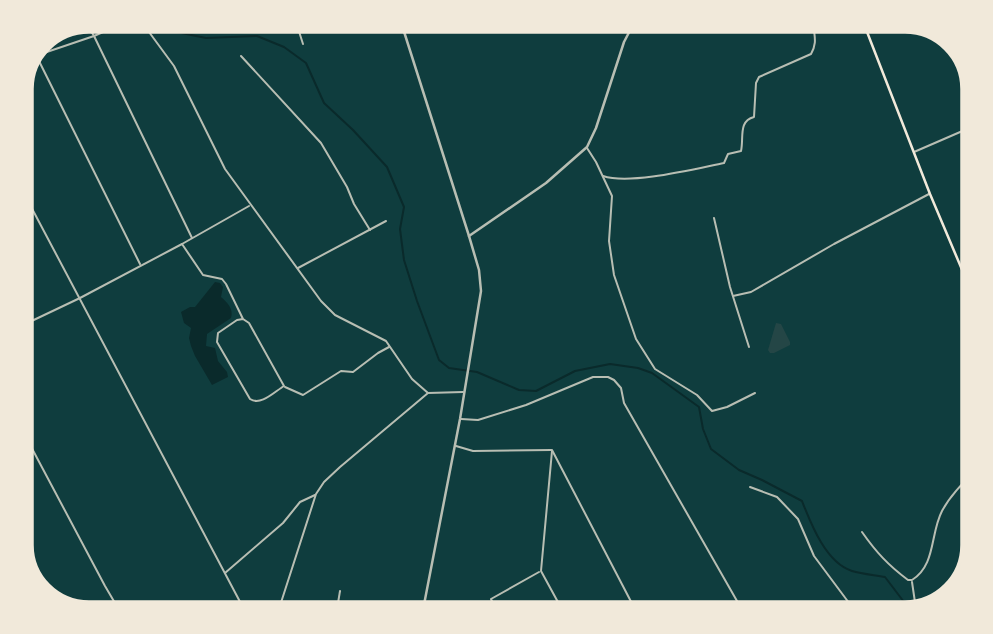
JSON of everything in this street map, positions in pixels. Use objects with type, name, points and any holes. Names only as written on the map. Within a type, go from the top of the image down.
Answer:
[{"type":"main road","points":[[867,32],[962,270]]},
{"type":"street","points":[[92,32],[192,239]]},
{"type":"street","points":[[45,52],[103,32]]},
{"type":"street","points":[[149,32],[174,66],[225,169],[321,301],[335,316],[386,341],[412,379],[428,394]]},
{"type":"street","points":[[299,32],[303,44]]},
{"type":"street","points":[[404,32],[469,236],[479,270],[481,291],[460,419],[424,602]]},
{"type":"street","points":[[469,236],[546,183],[587,147],[629,32]]},
{"type":"street","points":[[601,175],[626,179],[724,163],[728,154],[741,151],[743,125],[754,117],[755,82],[759,77],[811,54],[815,46],[814,32]]},
{"type":"street","points":[[241,56],[321,143],[370,230]]},
{"type":"street","points":[[39,61],[141,266]]},
{"type":"street","points":[[914,152],[962,131]]},
{"type":"street","points":[[587,147],[612,196],[609,241],[614,275],[636,339],[655,369],[697,395],[712,411],[727,407],[755,393]]},
{"type":"street","points":[[733,296],[751,292],[834,244],[930,194]]},
{"type":"street","points":[[32,321],[192,239],[250,205]]},
{"type":"street","points":[[32,208],[240,602]]},
{"type":"street","points":[[714,218],[730,287],[750,347]]},
{"type":"street","points":[[298,269],[386,221]]},
{"type":"street","points":[[182,244],[203,275],[222,279],[226,284],[243,319],[249,323],[284,386],[291,390],[303,395],[341,371],[353,372],[390,346]]},
{"type":"street","points":[[243,319],[218,333],[217,342],[250,399],[259,402],[284,386]]},
{"type":"street","points":[[460,419],[478,420],[526,405],[593,377],[608,377],[621,387],[624,403],[738,602]]},
{"type":"street","points":[[282,602],[316,494],[324,482],[428,394],[464,392]]},
{"type":"street","points":[[454,446],[473,451],[552,450]]},
{"type":"street","points":[[32,449],[115,602]]},
{"type":"street","points":[[552,450],[541,571],[558,602]]},
{"type":"street","points":[[552,450],[631,602]]},
{"type":"street","points":[[862,532],[890,566],[908,580],[912,580],[926,567],[941,513],[962,485]]},
{"type":"street","points":[[750,487],[777,497],[798,519],[814,556],[848,602]]},
{"type":"street","points":[[224,573],[284,523],[300,502],[316,494]]},
{"type":"street","points":[[492,602],[491,600],[541,571]]},
{"type":"street","points":[[912,580],[915,601]]},
{"type":"street","points":[[338,602],[340,591]]},
{"type":"shaded area","points":[[215,282],[223,287],[221,297],[229,306],[232,315],[207,334],[206,346],[215,348],[218,361],[228,377],[212,385],[195,356],[189,338],[191,328],[184,323],[181,312],[195,307]]},
{"type":"shaded area","points":[[776,323],[781,324],[790,345],[770,353],[768,350]]},
{"type":"waterway","points":[[177,32],[206,38],[257,36],[284,47],[306,63],[324,103],[387,167],[404,207],[400,229],[404,260],[439,360],[449,368],[477,372],[519,390],[536,391],[575,371],[610,364],[652,373],[699,407],[703,429],[711,449],[739,470],[802,501],[821,542],[834,560],[852,571],[885,577],[904,602]]}]
